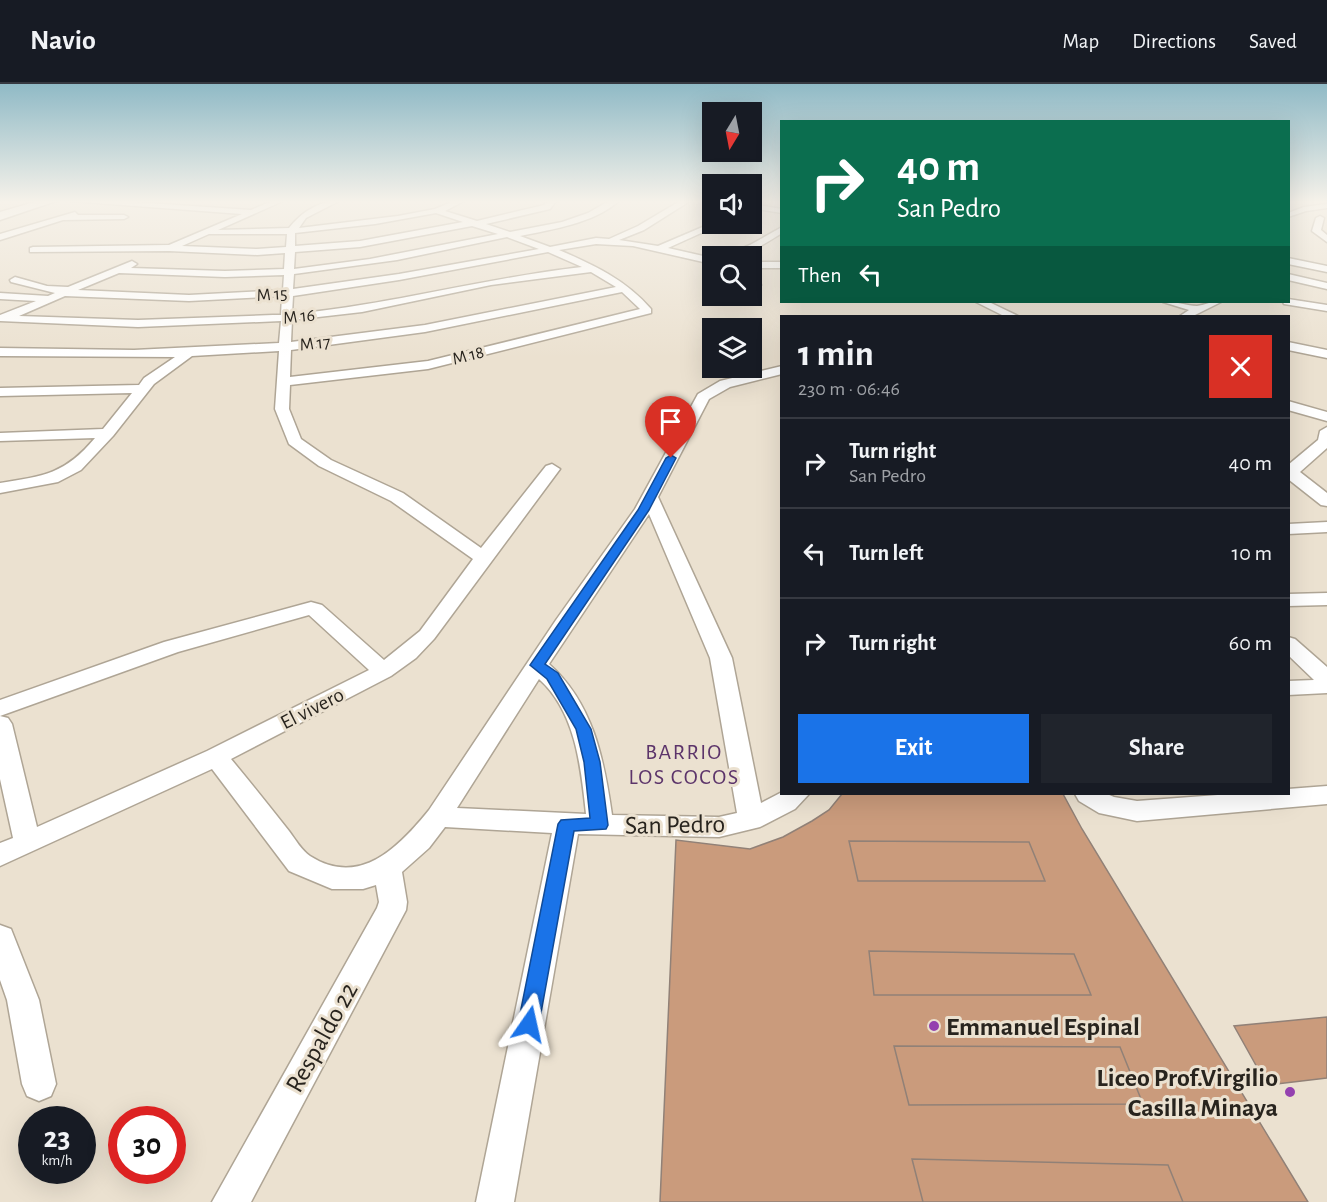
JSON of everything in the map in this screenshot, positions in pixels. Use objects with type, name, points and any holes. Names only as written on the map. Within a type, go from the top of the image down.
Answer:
[{"type":"street","points":[[1,319],[158,253]]},
{"type":"street","points":[[290,253],[282,409],[294,441],[325,463],[398,497],[483,558]]},
{"type":"street","points":[[119,270],[221,274],[290,272],[347,266],[414,253]]},
{"type":"street","name":"M 15","points":[[15,280],[67,292],[189,298],[289,293],[399,277],[527,253]]},
{"type":"street","points":[[559,253],[609,276],[625,288]]},
{"type":"street","points":[[677,253],[702,259]]},
{"type":"street","points":[[1290,261],[1327,269]]},
{"type":"street","points":[[762,265],[780,265]]},
{"type":"street","name":"M 16","points":[[1,319],[171,325],[287,318],[363,309],[509,279],[593,269]]},
{"type":"street","points":[[1290,277],[1327,286]]},
{"type":"street","name":"M 18","points":[[283,382],[428,365],[648,310],[625,288]]},
{"type":"street","name":"M 17","points":[[0,352],[188,353],[359,339],[625,288]]},
{"type":"street","points":[[0,296],[50,299]]},
{"type":"street","points":[[1290,302],[1327,309]]},
{"type":"street","points":[[983,303],[1010,315]]},
{"type":"street","points":[[1172,303],[1198,309]]},
{"type":"street","points":[[1187,315],[1213,303]]},
{"type":"street","points":[[1290,346],[1327,354]]},
{"type":"street","points":[[0,488],[52,479],[68,471],[89,455],[149,381],[188,353]]},
{"type":"street","points":[[216,757],[299,863],[332,878],[363,878],[387,868],[419,841],[438,817],[650,498],[703,397],[724,384],[780,370]]},
{"type":"street","points":[[0,392],[143,389]]},
{"type":"street","points":[[1290,406],[1327,417]]},
{"type":"street","points":[[1327,431],[1325,442],[1292,469],[1327,501]]},
{"type":"street","points":[[0,437],[108,433]]},
{"type":"street","name":"El vivero","points":[[0,855],[216,757],[383,671],[408,653],[427,635],[483,558],[552,470]]},
{"type":"street","points":[[650,498],[721,658],[751,820]]},
{"type":"street","points":[[1290,529],[1327,527]]},
{"type":"street","points":[[1290,600],[1327,599]]},
{"type":"street","points":[[0,708],[171,647],[311,608],[315,609],[383,671]]},
{"type":"street","points":[[1290,645],[1327,679]]},
{"type":"street","points":[[537,665],[552,676],[583,729],[592,762],[600,825]]},
{"type":"street","points":[[1290,688],[1327,686]]},
{"type":"street","points":[[0,724],[27,842]]},
{"type":"street","name":"San Pedro","points":[[438,817],[567,824],[719,826],[751,820],[795,795]]},
{"type":"street","points":[[1090,795],[1108,806],[1137,811],[1327,795]]},
{"type":"street","points":[[495,1202],[567,824]]},
{"type":"street","name":"Respaldo 22","points":[[231,1202],[391,910],[393,902],[387,868]]},
{"type":"street","points":[[0,938],[23,1000],[39,1084]]},
{"type":"building","name":"Emmanuel Espinal","points":[[841,795],[1064,795],[1308,1202],[660,1202],[676,840],[750,849],[783,837],[829,810]]},
{"type":"building","points":[[849,841],[1029,842],[1045,881],[858,881]]},
{"type":"building","points":[[869,951],[1074,954],[1091,995],[874,995]]},
{"type":"building","points":[[1327,1017],[1327,1078],[1267,1085],[1234,1026]]},
{"type":"building","points":[[894,1046],[1120,1047],[1143,1104],[909,1105]]},
{"type":"building","points":[[912,1159],[1168,1165],[1183,1202],[923,1202]]},
{"type":"place","name":"Emmanuel Espinal","points":[[934,1026]]},
{"type":"place","name":"Liceo Prof.Virgilio Casilla Minaya","points":[[1290,1092]]},
{"type":"district","name":"BARRIO LOS COCOS","points":[[684,764]]},
{"type":"route","points":[[529,1024],[567,824],[600,825],[592,762],[583,729],[552,676],[537,665],[643,510],[671,458]]}]
